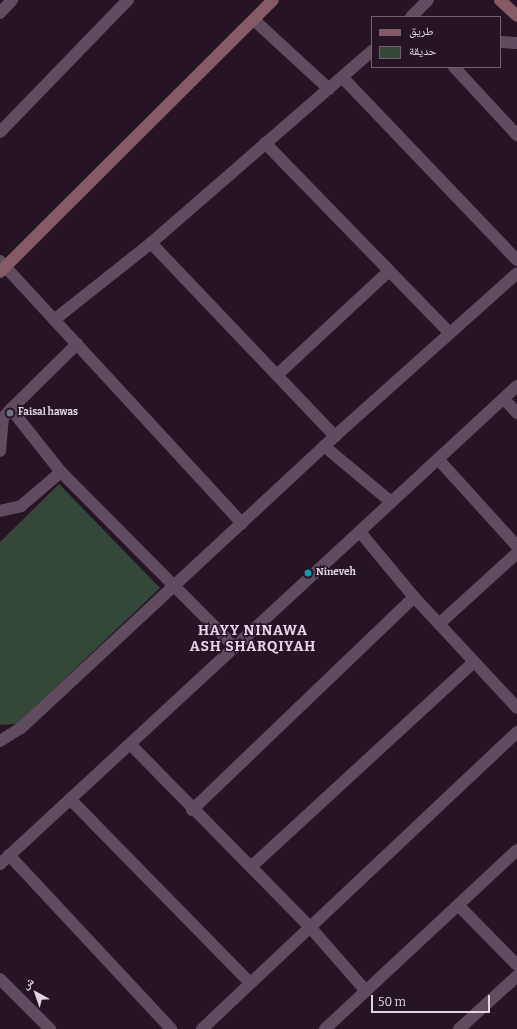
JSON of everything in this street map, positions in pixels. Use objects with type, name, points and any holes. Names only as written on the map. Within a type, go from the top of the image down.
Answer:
[{"type":"main road","points":[[2,267],[273,0]]},
{"type":"main road","points":[[500,0],[517,16]]},
{"type":"street","points":[[2,127],[128,0]]},
{"type":"street","points":[[412,16],[428,0]]},
{"type":"street","points":[[0,13],[9,1]]},
{"type":"street","points":[[254,20],[329,89]]},
{"type":"street","points":[[501,42],[517,43]]},
{"type":"street","points":[[54,320],[151,243],[371,52]]},
{"type":"street","points":[[455,68],[517,135]]},
{"type":"street","points":[[342,77],[517,260]]},
{"type":"street","points":[[266,143],[450,333]]},
{"type":"street","points":[[151,243],[335,436]]},
{"type":"street","points":[[2,267],[77,344],[242,523]]},
{"type":"street","points":[[277,375],[389,271]]},
{"type":"street","points":[[0,741],[21,728],[175,587],[324,446],[517,273]]},
{"type":"street","points":[[0,451],[3,418],[77,344]]},
{"type":"street","points":[[0,864],[360,532],[390,501],[517,386]]},
{"type":"street","points":[[504,398],[517,413]]},
{"type":"street","points":[[11,409],[61,472],[235,647]]},
{"type":"street","points":[[324,446],[390,501]]},
{"type":"street","points":[[438,459],[517,546]]},
{"type":"street","points":[[0,511],[22,506],[61,472]]},
{"type":"street","points":[[360,532],[414,597],[517,708]]},
{"type":"street","points":[[439,624],[517,553]]},
{"type":"street","points":[[192,810],[414,597]]},
{"type":"street","points":[[252,866],[474,662]]},
{"type":"street","points":[[202,1029],[517,732]]},
{"type":"street","points":[[130,744],[192,810],[252,866],[310,927],[366,991]]},
{"type":"street","points":[[70,799],[250,983]]},
{"type":"street","points":[[325,1029],[517,850]]},
{"type":"street","points":[[9,855],[171,1029]]},
{"type":"street","points":[[458,905],[517,965]]},
{"type":"street","points":[[459,1029],[517,976]]},
{"type":"street","points":[[0,979],[50,1029]]},
{"type":"green space","points":[[59,484],[160,588],[17,724],[0,725],[0,542]]},
{"type":"place","name":"Faisal hawas","points":[[10,413]]},
{"type":"place","name":"Nineveh","points":[[308,573]]},
{"type":"district","name":"HAYY NINAWA ASH SHARQIYAH","points":[[253,640]]}]
